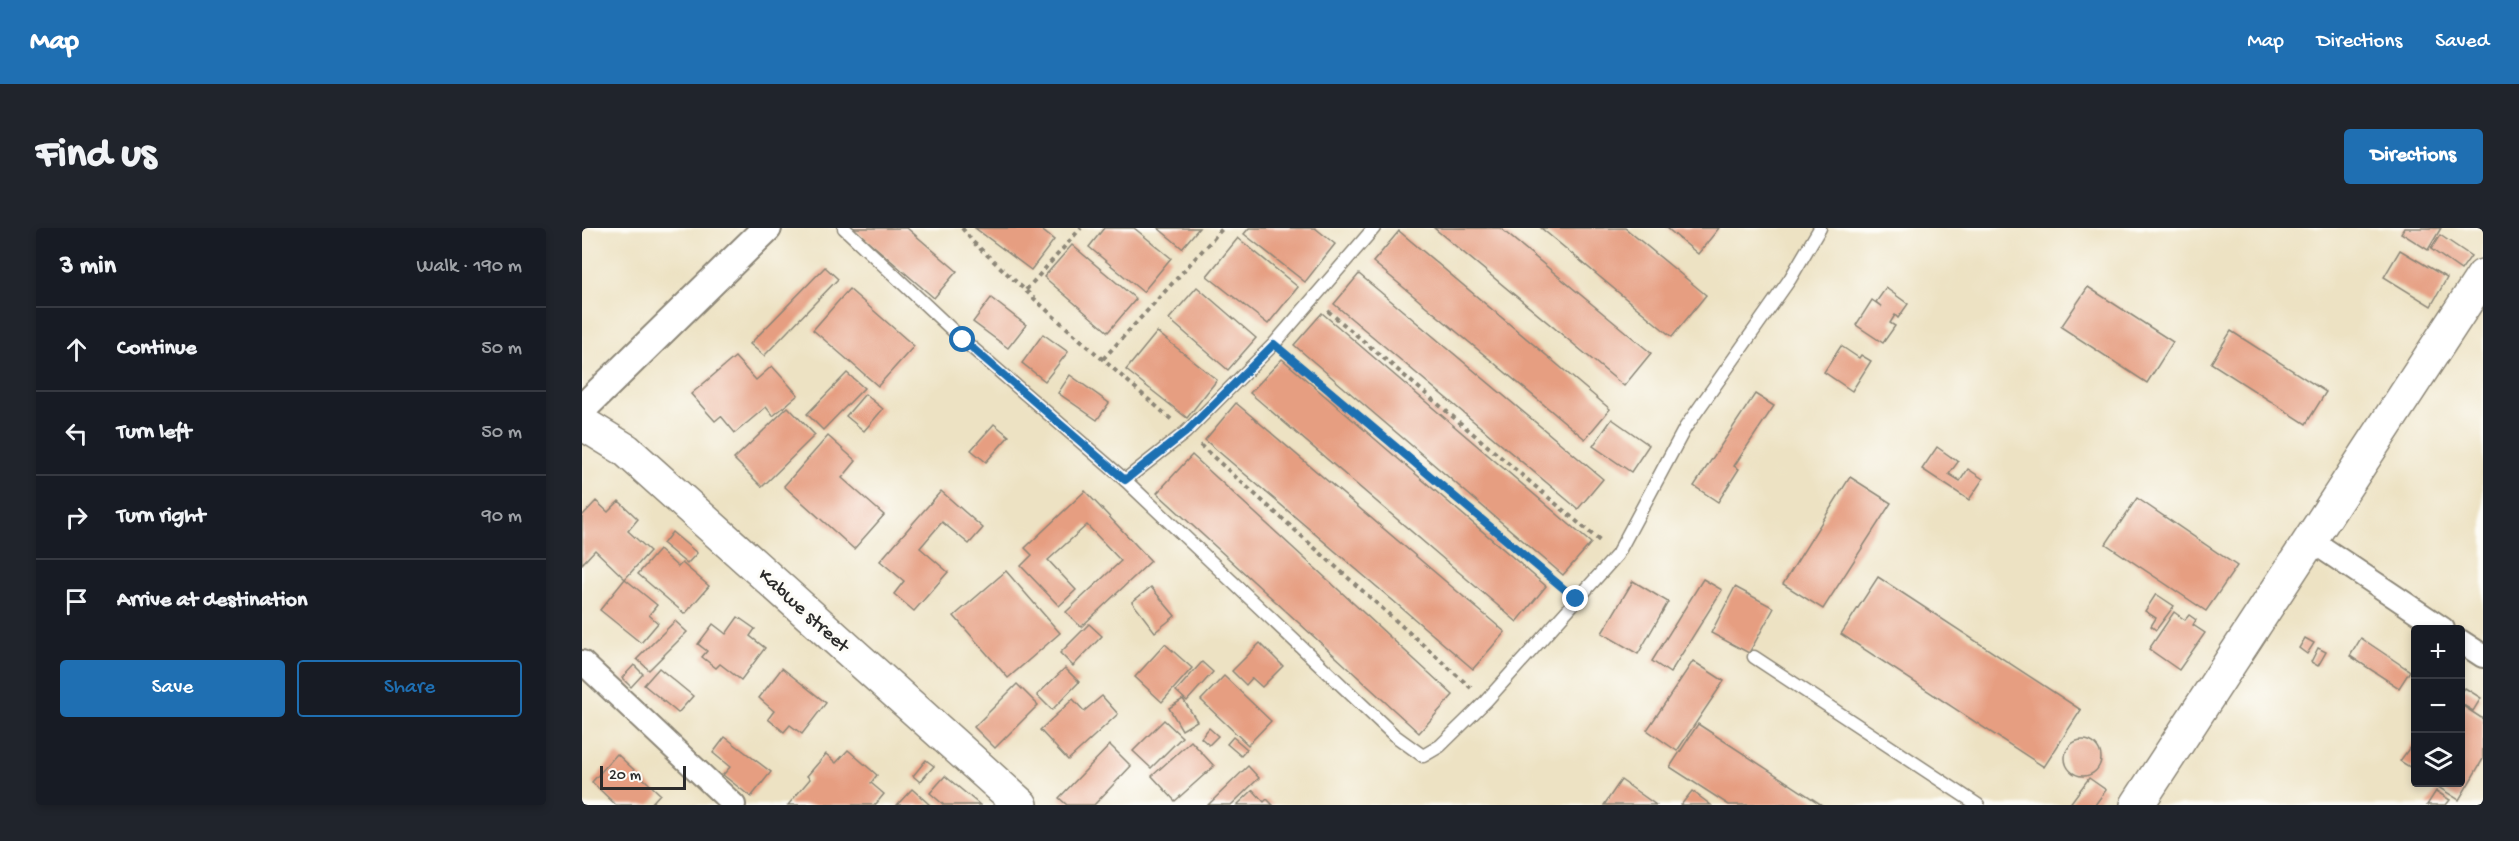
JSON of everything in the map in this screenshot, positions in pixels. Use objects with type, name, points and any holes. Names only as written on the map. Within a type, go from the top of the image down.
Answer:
[{"type":"main road","points":[[2138,805],[2483,276]]},
{"type":"main road","name":"Kabwe street","points":[[582,423],[626,450],[1021,805]]},
{"type":"street","points":[[582,409],[767,228]]},
{"type":"street","points":[[2312,541],[2436,625]]},
{"type":"street","points":[[2465,644],[2483,656]]},
{"type":"street","points":[[582,662],[734,805]]},
{"type":"lane","points":[[844,228],[963,340],[1125,480],[1394,735],[1423,756],[1440,746],[1486,701],[1617,555],[1685,428],[1790,279],[1820,228]]},
{"type":"lane","points":[[1125,480],[1186,432],[1274,344],[1374,228]]},
{"type":"lane","points":[[1754,657],[1978,805]]},
{"type":"path","points":[[963,228],[973,242],[1026,290],[1486,701]]},
{"type":"path","points":[[1026,290],[1081,228]]},
{"type":"path","points":[[1103,359],[1223,228]]},
{"type":"path","points":[[1313,299],[1617,555]]},
{"type":"path","points":[[1274,344],[1576,599]]},
{"type":"building","points":[[853,228],[907,228],[957,271],[934,298]]},
{"type":"building","points":[[975,228],[1039,228],[1054,240],[1031,270]]},
{"type":"building","points":[[1104,228],[1134,228],[1171,258],[1143,292],[1089,247]]},
{"type":"building","points":[[1158,228],[1199,228],[1182,248]]},
{"type":"building","points":[[1249,228],[1315,228],[1335,244],[1305,282],[1244,234]]},
{"type":"building","points":[[1434,228],[1500,228],[1651,353],[1624,386]]},
{"type":"building","points":[[1541,228],[1625,228],[1706,295],[1672,337]]},
{"type":"building","points":[[1667,228],[1719,228],[1698,254]]},
{"type":"building","points":[[2404,228],[2441,228],[2428,250],[2401,233]]},
{"type":"building","points":[[1399,231],[1610,409],[1585,439],[1373,262]]},
{"type":"building","points":[[2440,235],[2471,256],[2461,270],[2431,249]]},
{"type":"building","points":[[1238,238],[1298,287],[1268,324],[1207,276]]},
{"type":"building","points":[[1072,245],[1136,299],[1108,332],[1044,277]]},
{"type":"building","points":[[2400,250],[2447,278],[2431,306],[2384,277]]},
{"type":"building","points":[[825,267],[838,279],[764,356],[750,344]]},
{"type":"building","points":[[1359,274],[1603,479],[1578,509],[1334,304]]},
{"type":"building","points":[[1197,287],[1256,338],[1228,370],[1169,319]]},
{"type":"building","points":[[2088,287],[2173,342],[2147,383],[2061,327]]},
{"type":"building","points":[[1886,288],[1908,304],[1898,318],[1895,315],[1890,323],[1895,326],[1883,343],[1856,325],[1872,300],[1882,307],[1876,302]]},
{"type":"building","points":[[849,289],[914,346],[878,386],[813,330]]},
{"type":"building","points":[[991,298],[1026,325],[1008,348],[973,322]]},
{"type":"building","points":[[1322,313],[1591,543],[1563,575],[1294,345]]},
{"type":"building","points":[[2231,331],[2326,392],[2306,424],[2211,363]]},
{"type":"building","points":[[1157,332],[1217,380],[1187,418],[1126,370]]},
{"type":"building","points":[[1043,334],[1068,352],[1045,381],[1022,363]]},
{"type":"building","points":[[1841,346],[1859,358],[1861,355],[1871,361],[1852,391],[1824,372]]},
{"type":"building","points":[[735,357],[756,380],[772,366],[798,395],[773,416],[766,407],[735,433],[721,416],[715,421],[691,394]]},
{"type":"building","points":[[1282,359],[1546,586],[1517,622],[1250,393]]},
{"type":"building","points":[[847,373],[864,388],[823,430],[807,414]]},
{"type":"building","points":[[1070,375],[1109,403],[1097,420],[1058,393]]},
{"type":"building","points":[[865,394],[883,409],[864,431],[846,416]]},
{"type":"building","points":[[1755,394],[1774,406],[1734,466],[1739,469],[1718,502],[1694,486]]},
{"type":"building","points":[[1236,403],[1505,632],[1473,669],[1205,440]]},
{"type":"building","points":[[788,407],[815,435],[762,487],[734,459]]},
{"type":"building","points":[[1612,419],[1649,445],[1631,472],[1593,446]]},
{"type":"building","points":[[994,424],[1009,436],[986,462],[971,450]]},
{"type":"building","points":[[828,436],[856,461],[842,478],[884,515],[854,549],[784,486]]},
{"type":"building","points":[[1937,447],[1958,462],[1949,474],[1960,481],[1968,469],[1983,479],[1969,500],[1922,469]]},
{"type":"building","points":[[1192,455],[1453,695],[1419,733],[1157,493]]},
{"type":"building","points":[[1850,477],[1891,503],[1823,609],[1783,584]]},
{"type":"building","points":[[941,491],[983,528],[969,544],[942,522],[920,548],[948,572],[914,611],[894,594],[904,581],[880,561]]},
{"type":"building","points":[[1085,491],[1151,561],[1081,627],[1066,612],[1121,561],[1087,525],[1048,560],[1076,590],[1059,606],[1021,566],[1032,555],[1025,548]]},
{"type":"building","points":[[2137,498],[2237,566],[2206,611],[2106,544]]},
{"type":"building","points":[[596,501],[608,512],[619,501],[638,519],[628,531],[650,551],[625,579],[595,550],[582,564],[582,516]]},
{"type":"building","points":[[672,532],[697,553],[687,564],[663,544]]},
{"type":"building","points":[[659,550],[678,567],[682,563],[709,586],[685,614],[638,574]]},
{"type":"building","points":[[1006,571],[1060,633],[1008,678],[954,616]]},
{"type":"building","points":[[1878,577],[2081,710],[2044,767],[1841,634]]},
{"type":"building","points":[[625,579],[657,605],[649,615],[658,623],[641,643],[600,610]]},
{"type":"building","points":[[1703,579],[1722,590],[1670,673],[1652,661]]},
{"type":"building","points":[[1633,581],[1668,602],[1638,654],[1602,633]]},
{"type":"building","points":[[1151,587],[1175,616],[1155,632],[1132,602]]},
{"type":"building","points":[[1735,587],[1774,608],[1749,653],[1711,633]]},
{"type":"building","points":[[2156,594],[2174,606],[2156,630],[2151,626],[2156,618],[2145,611]]},
{"type":"building","points":[[2174,612],[2185,620],[2189,615],[2196,620],[2193,625],[2205,633],[2179,670],[2149,649]]},
{"type":"building","points":[[738,617],[755,629],[750,636],[765,648],[741,680],[720,664],[716,668],[702,657],[707,651],[698,644],[713,624],[726,634]]},
{"type":"building","points":[[675,621],[687,632],[649,670],[637,659]]},
{"type":"building","points":[[1089,624],[1102,636],[1073,666],[1060,653]]},
{"type":"building","points":[[2305,638],[2314,643],[2307,654],[2299,648]]},
{"type":"building","points":[[2361,638],[2410,671],[2399,688],[2350,656]]},
{"type":"building","points":[[1260,643],[1283,666],[1262,687],[1252,678],[1246,685],[1232,671]]},
{"type":"building","points":[[1165,644],[1192,668],[1162,702],[1135,677]]},
{"type":"building","points":[[2318,648],[2326,652],[2318,666],[2311,662]]},
{"type":"building","points":[[1693,661],[1724,681],[1677,751],[1647,730]]},
{"type":"building","points":[[1202,662],[1213,672],[1187,701],[1176,691]]},
{"type":"building","points":[[634,665],[643,674],[631,687],[622,678]]},
{"type":"building","points":[[659,668],[693,696],[678,713],[644,685]]},
{"type":"building","points":[[782,668],[826,703],[802,734],[790,725],[784,732],[768,719],[774,711],[759,698]]},
{"type":"building","points":[[1065,668],[1079,682],[1052,710],[1037,695]]},
{"type":"building","points":[[1224,676],[1271,721],[1248,745],[1201,700]]},
{"type":"building","points":[[1017,684],[1038,705],[995,748],[974,727]]},
{"type":"building","points":[[2465,688],[2481,698],[2473,711],[2465,706]]},
{"type":"building","points":[[1102,696],[1118,714],[1068,760],[1040,730],[1073,699],[1084,711]]},
{"type":"building","points":[[1183,699],[1197,721],[1182,730],[1169,708]]},
{"type":"building","points":[[2465,707],[2483,719],[2483,759],[2459,800],[2438,787],[2465,787]]},
{"type":"building","points":[[1164,720],[1182,737],[1151,768],[1133,751]]},
{"type":"building","points":[[1698,724],[1822,805],[1729,805],[1670,767]]},
{"type":"building","points":[[1209,728],[1218,736],[1209,745],[1201,738]]},
{"type":"building","points":[[725,737],[771,772],[751,797],[723,775],[730,767],[713,753]]},
{"type":"building","points":[[1233,737],[1247,749],[1241,756],[1227,744]]},
{"type":"building","points":[[2083,740],[2096,745],[2101,758],[2096,771],[2083,776],[2070,771],[2065,758],[2070,745]]},
{"type":"building","points":[[1191,741],[1214,766],[1175,801],[1152,776]]},
{"type":"building","points":[[1110,745],[1131,766],[1094,805],[1067,805],[1059,798]]},
{"type":"building","points":[[2411,746],[2411,768],[2400,761]]},
{"type":"building","points":[[848,750],[877,775],[871,783],[884,794],[875,805],[788,805],[810,779],[807,776],[826,754],[836,763]]},
{"type":"building","points":[[617,754],[660,794],[650,805],[616,805],[592,782]]},
{"type":"building","points":[[926,760],[934,766],[920,782],[913,776]]},
{"type":"building","points":[[1248,766],[1259,778],[1231,805],[1208,805]]},
{"type":"building","points":[[945,776],[980,805],[944,805],[930,793]]},
{"type":"building","points":[[2089,778],[2106,790],[2095,805],[2069,805]]},
{"type":"building","points":[[1621,780],[1656,805],[1604,805]]},
{"type":"building","points":[[912,789],[930,805],[897,805]]},
{"type":"building","points":[[1253,790],[1264,802],[1267,799],[1273,805],[1237,805]]},
{"type":"building","points":[[1692,791],[1711,805],[1681,805]]},
{"type":"building","points":[[2436,791],[2450,800],[2446,805],[2427,805]]},
{"type":"route","points":[[963,340],[1125,480],[1186,432],[1274,344],[1576,599]]}]
